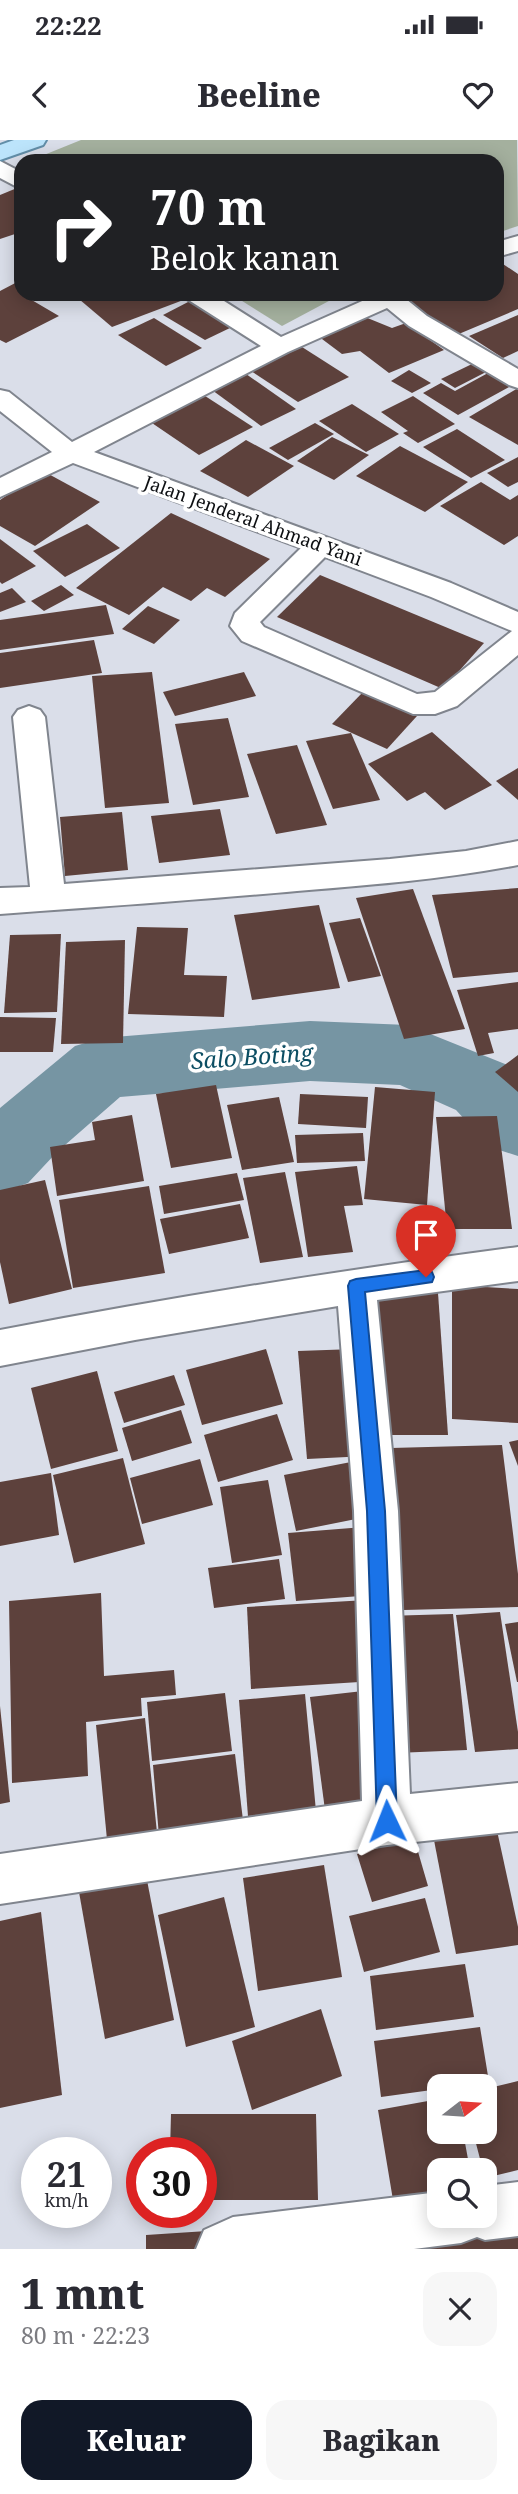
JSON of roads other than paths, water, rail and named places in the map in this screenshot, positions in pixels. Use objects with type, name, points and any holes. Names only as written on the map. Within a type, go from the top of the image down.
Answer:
[{"type":"main road","points":[[0,153],[35,140]]},
{"type":"street","points":[[207,301],[279,347]]},
{"type":"street","points":[[0,489],[279,347],[383,301]]},
{"type":"street","points":[[400,301],[429,327],[518,380]]},
{"type":"street","name":"Jalan Jenderal Ahmad Yani","points":[[0,398],[69,452],[441,590],[518,623]]},
{"type":"street","points":[[321,545],[245,620],[245,626],[253,634],[422,706],[446,699],[518,639]]},
{"type":"street","points":[[29,717],[48,896]]},
{"type":"street","points":[[0,901],[158,891],[390,871],[466,863],[518,853]]},
{"type":"street","points":[[0,1348],[135,1322],[356,1286],[518,1264]]},
{"type":"street","points":[[356,1286],[376,1511],[387,1821]]},
{"type":"street","points":[[0,1879],[387,1821],[518,1807]]},
{"type":"street","points":[[497,2211],[518,2208]]},
{"type":"street","points":[[223,2249],[233,2244],[427,2220]]},
{"type":"waterway","name":"Salo Boting","points":[[0,1160],[29,1129],[102,1068],[310,1051],[408,1055],[483,1088],[518,1124]]}]
